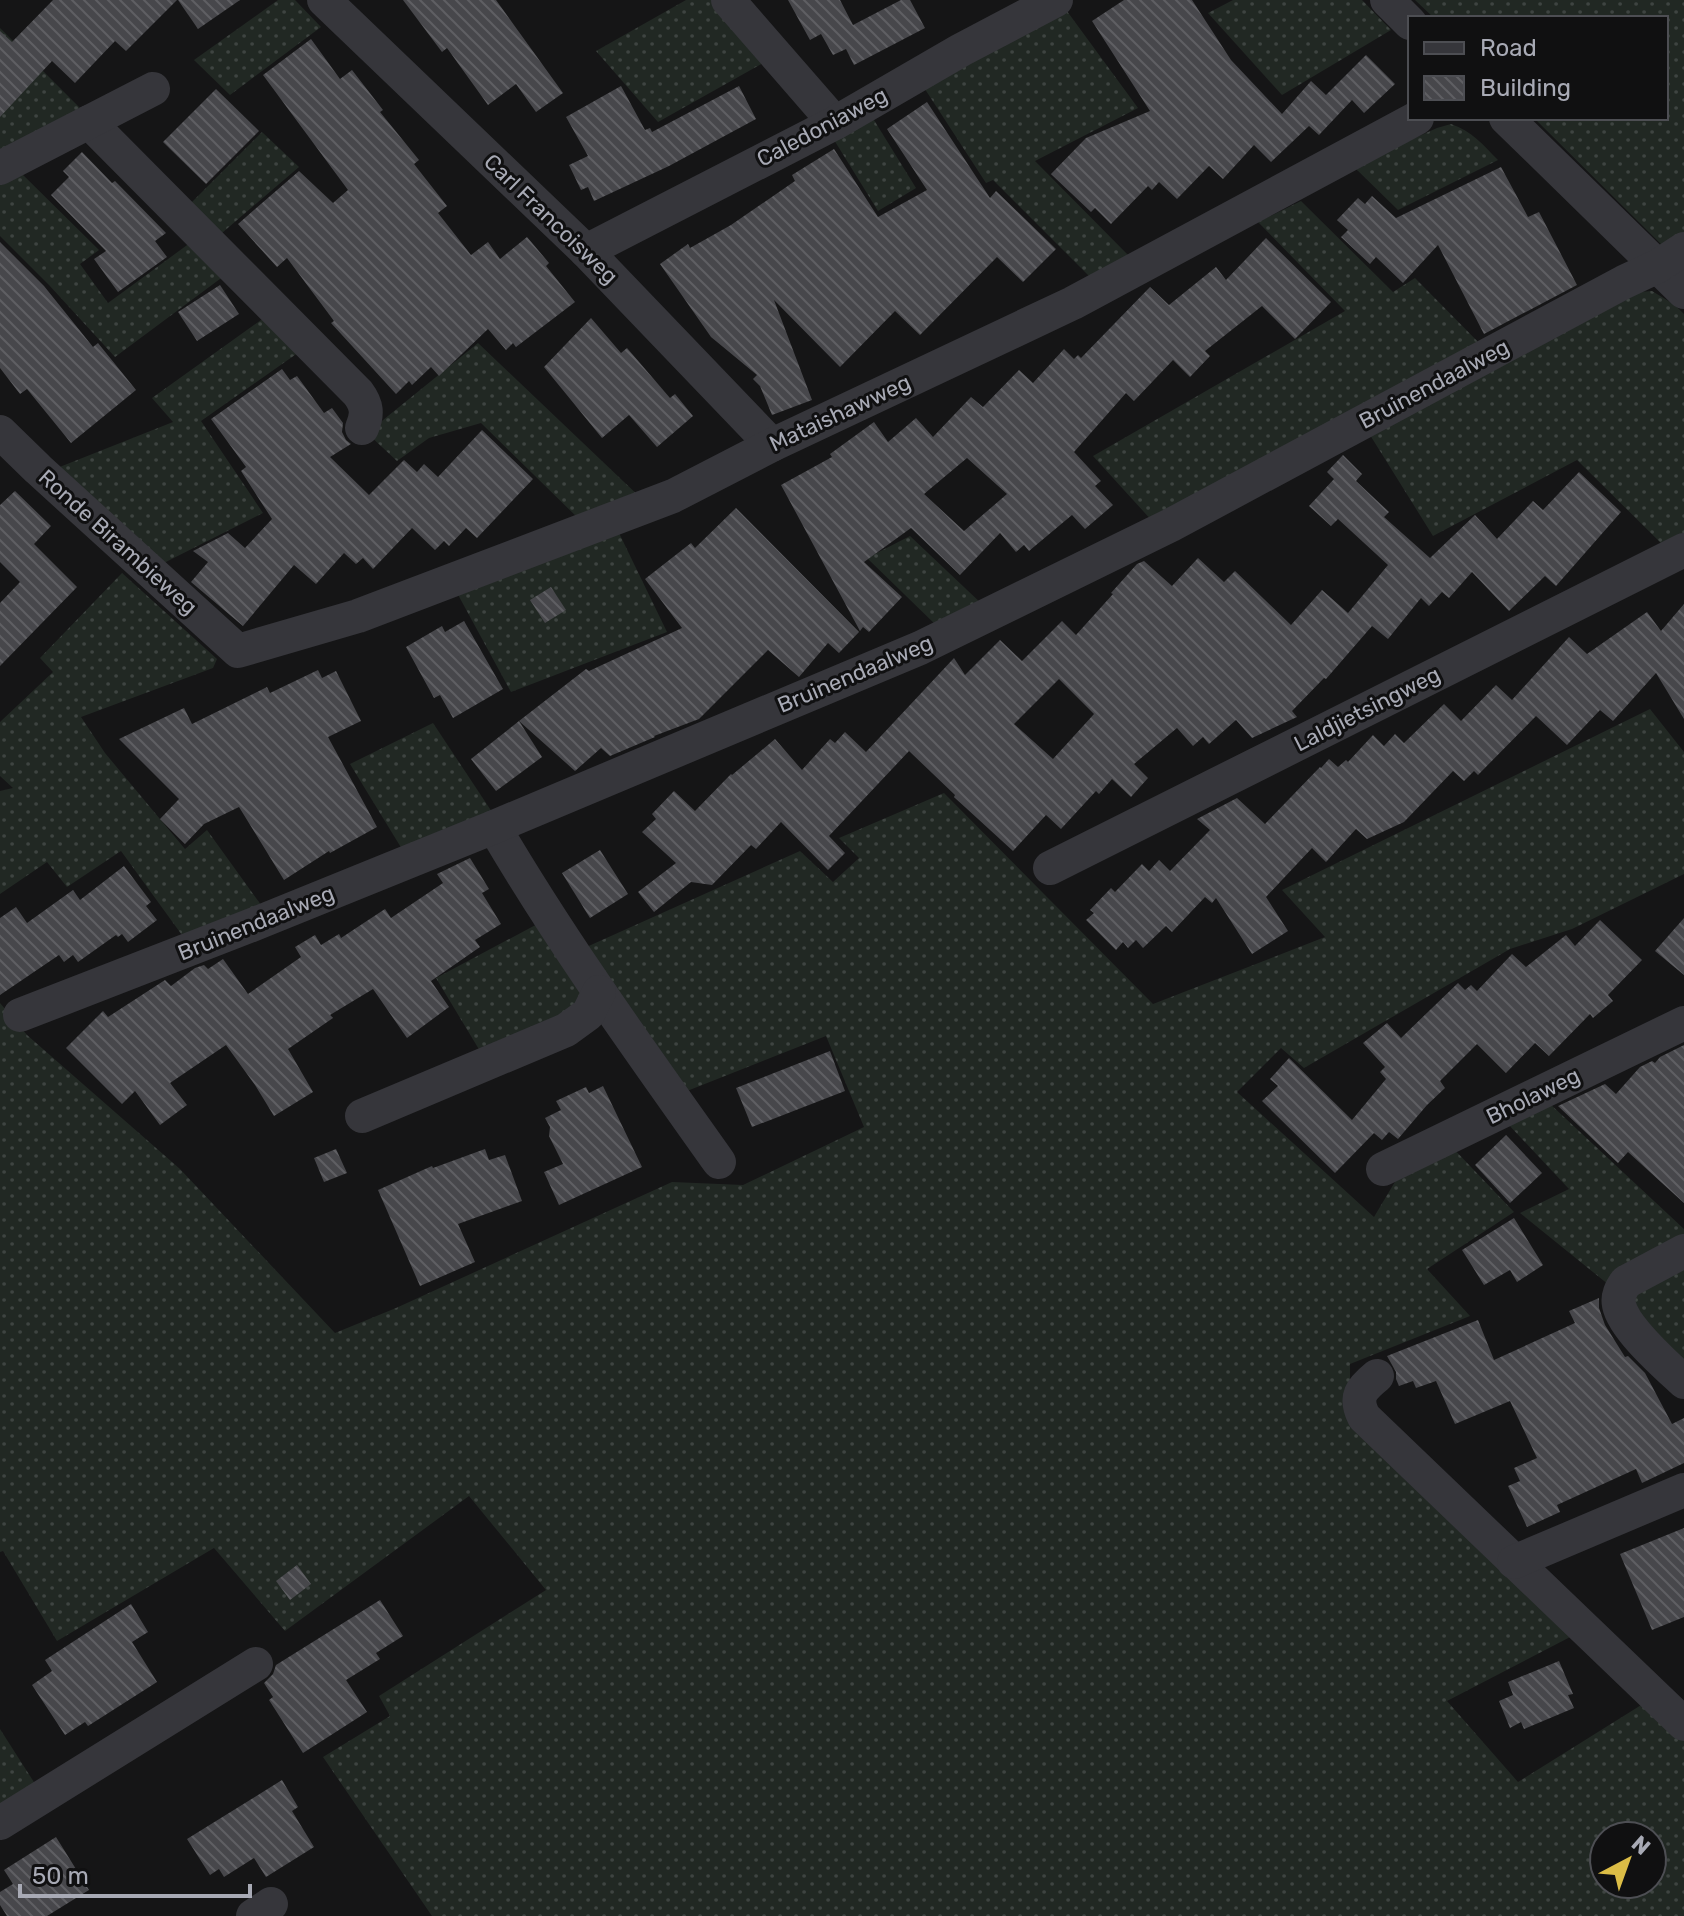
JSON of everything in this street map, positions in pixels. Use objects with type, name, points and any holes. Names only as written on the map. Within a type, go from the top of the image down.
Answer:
[{"type":"street","name":"Carl Francoisweg","points":[[324,0],[586,251],[772,445]]},
{"type":"street","points":[[728,0],[835,123]]},
{"type":"street","name":"Caledoniaweg","points":[[586,251],[835,123],[961,50],[1056,0]]},
{"type":"street","points":[[1387,0],[1408,21]]},
{"type":"street","points":[[0,168],[153,89]]},
{"type":"street","name":"Mataishawweg","points":[[238,651],[358,616],[673,496],[772,445],[1073,303],[1413,120]]},
{"type":"street","points":[[1508,120],[1671,258],[1684,292]]},
{"type":"street","points":[[89,122],[358,393],[366,407],[367,417],[362,428]]},
{"type":"street","name":"Bruinendaalweg","points":[[20,1015],[494,827],[920,648],[1171,525],[1671,258]]},
{"type":"street","name":"Ronde Birambieweg","points":[[0,432],[238,651]]},
{"type":"street","name":"Laldjietsingweg","points":[[1050,868],[1684,550]]},
{"type":"street","points":[[494,827],[534,895],[599,992],[719,1162]]},
{"type":"street","points":[[362,1116],[566,1030],[588,1014],[599,992]]},
{"type":"street","name":"Bholaweg","points":[[1383,1169],[1684,1023]]},
{"type":"street","points":[[1684,1251],[1626,1282],[1620,1290],[1618,1303],[1638,1337],[1684,1382]]},
{"type":"street","points":[[1377,1376],[1360,1396],[1359,1406],[1364,1417],[1684,1724]]},
{"type":"street","points":[[1514,1562],[1684,1490]]},
{"type":"street","points":[[0,1823],[256,1664]]},
{"type":"shaded area","points":[[278,0],[295,0],[321,27],[230,95],[194,60]]},
{"type":"shaded area","points":[[686,0],[716,0],[770,59],[658,122],[596,51]]},
{"type":"shaded area","points":[[1233,0],[1362,0],[1391,30],[1282,95],[1208,13]]},
{"type":"shaded area","points":[[1415,0],[1684,0],[1684,239],[1669,252],[1536,120],[1668,120],[1668,16],[1432,16]]},
{"type":"shaded area","points":[[1064,7],[1138,108],[1035,161],[1130,257],[1091,278],[993,180],[986,183],[921,83]]},
{"type":"shaded area","points":[[0,28],[89,117],[0,161]]},
{"type":"shaded area","points":[[869,112],[916,188],[878,211],[831,135]]},
{"type":"shaded area","points":[[1451,124],[1471,135],[1498,160],[1398,210],[1353,166],[1437,128]]},
{"type":"shaded area","points":[[262,132],[299,167],[215,239],[185,209]]},
{"type":"shaded area","points":[[18,170],[99,250],[80,264],[108,303],[194,240],[228,273],[115,357],[0,236],[0,179]]},
{"type":"shaded area","points":[[1301,201],[1393,292],[1415,278],[1488,352],[1154,523],[1093,456],[1345,311],[1258,222]]},
{"type":"shaded area","points":[[1652,291],[1684,314],[1684,543],[1668,550],[1577,460],[1433,536],[1370,435],[1639,292]]},
{"type":"shaded area","points":[[268,315],[302,350],[201,421],[263,513],[148,571],[47,472],[173,422],[152,398]]},
{"type":"shaded area","points":[[478,343],[644,501],[582,522],[481,423],[429,438],[397,461],[367,433]]},
{"type":"shaded area","points":[[619,533],[667,632],[511,692],[456,591]]},
{"type":"shaded area","points":[[910,536],[984,606],[939,628],[867,558]]},
{"type":"shaded area","points":[[122,573],[217,659],[213,668],[81,717],[105,753],[185,849],[207,830],[264,909],[187,942],[121,851],[67,887],[47,862],[0,894],[0,791],[13,788],[0,776],[0,722],[53,672],[40,658]]},
{"type":"shaded area","points":[[1650,709],[1684,752],[1684,874],[1572,929],[1510,949],[1304,1068],[1281,1048],[1237,1092],[1374,1217],[1402,1170],[1450,1145],[1514,1212],[1427,1269],[1470,1316],[1350,1364],[1350,1415],[1574,1635],[1447,1701],[1518,1782],[1646,1702],[1684,1738],[1684,1916],[432,1916],[323,1757],[390,1716],[379,1696],[546,1590],[469,1496],[285,1631],[214,1548],[57,1641],[3,1551],[0,1552],[0,1003],[27,1035],[180,1169],[335,1333],[672,1182],[743,1185],[864,1127],[826,1036],[682,1093],[582,949],[800,851],[833,882],[859,858],[839,838],[944,793],[1153,1004],[1325,937],[1282,890]]},
{"type":"shaded area","points":[[433,723],[494,815],[405,854],[350,764]]},
{"type":"shaded area","points":[[543,921],[581,979],[582,1008],[483,1056],[436,978]]},
{"type":"shaded area","points":[[1549,1103],[1684,1229],[1684,1243],[1609,1285],[1520,1213],[1569,1189],[1507,1123]]},
{"type":"shaded area","points":[[1684,1262],[1684,1370],[1652,1340],[1631,1295]]},
{"type":"shaded area","points":[[0,1729],[39,1790],[0,1815]]},
{"type":"building","points":[[53,0],[177,0],[126,51],[115,41],[75,83],[52,61],[0,117],[0,31],[12,42]]},
{"type":"building","points":[[178,0],[240,0],[198,29]]},
{"type":"building","points":[[403,0],[496,0],[563,93],[536,112],[516,84],[488,105],[447,48],[442,52]]},
{"type":"building","points":[[788,0],[840,0],[853,25],[901,0],[910,0],[925,28],[854,65],[846,49],[833,55],[821,34],[810,40]]},
{"type":"building","points":[[1124,0],[1192,0],[1231,60],[1282,114],[1311,81],[1326,95],[1366,55],[1395,84],[1364,113],[1352,100],[1319,135],[1309,126],[1271,162],[1254,145],[1223,179],[1209,166],[1177,199],[1159,182],[1152,190],[1148,186],[1111,224],[1095,208],[1091,212],[1051,174],[1086,138],[1150,111],[1092,21]]},
{"type":"building","points":[[311,39],[340,79],[352,70],[383,110],[380,112],[419,160],[414,164],[447,206],[438,213],[471,255],[488,242],[500,259],[527,237],[575,302],[516,347],[513,343],[506,350],[488,329],[439,376],[431,367],[412,385],[409,381],[396,394],[331,323],[334,321],[287,258],[277,267],[238,224],[299,171],[333,203],[348,190],[263,75]]},
{"type":"building","points":[[621,86],[645,130],[650,128],[652,132],[739,86],[756,119],[669,166],[594,201],[588,187],[581,190],[569,165],[588,156],[566,117]]},
{"type":"building","points":[[216,89],[259,131],[206,184],[163,142]]},
{"type":"building","points":[[927,102],[990,198],[996,191],[1056,249],[1023,282],[997,257],[920,335],[895,311],[840,367],[774,300],[812,400],[772,415],[760,386],[753,379],[757,375],[711,337],[660,264],[688,244],[690,248],[731,225],[795,181],[792,175],[834,149],[878,217],[927,190],[887,129]]},
{"type":"building","points":[[82,152],[166,233],[155,241],[167,257],[118,292],[94,259],[106,251],[51,195],[69,177],[63,171]]},
{"type":"building","points":[[1501,167],[1528,217],[1539,212],[1577,285],[1484,334],[1438,245],[1403,283],[1376,257],[1370,264],[1341,237],[1348,230],[1337,220],[1358,198],[1365,204],[1372,196],[1396,218]]},
{"type":"building","points":[[1266,238],[1331,302],[1295,339],[1262,306],[1205,351],[1210,356],[1190,377],[1173,360],[1134,401],[1126,393],[1074,452],[1101,481],[1095,486],[1113,505],[1085,529],[1072,515],[1029,551],[1024,545],[1016,552],[1000,533],[960,575],[911,528],[864,562],[902,597],[869,632],[863,627],[860,631],[781,485],[832,457],[830,454],[874,422],[888,442],[916,418],[933,437],[971,397],[983,407],[1019,370],[1033,383],[1064,349],[1074,359],[1078,355],[1081,358],[1150,287],[1169,305],[1216,267],[1226,280]],"holes":[[[967,458],[1007,494],[964,531],[924,494]]]},
{"type":"building","points":[[0,242],[44,286],[93,347],[98,343],[136,390],[71,443],[27,389],[20,394],[0,368]]},
{"type":"building","points":[[220,285],[239,314],[197,341],[178,312]]},
{"type":"building","points":[[591,318],[621,353],[627,348],[670,398],[675,394],[693,416],[657,447],[629,415],[602,438],[544,367]]},
{"type":"building","points":[[282,369],[290,380],[297,376],[324,413],[332,408],[343,423],[342,432],[351,444],[330,457],[369,495],[404,460],[417,472],[424,464],[438,477],[482,430],[533,479],[477,538],[466,528],[449,546],[444,541],[435,550],[412,528],[373,569],[363,558],[356,564],[344,553],[316,584],[294,565],[243,626],[191,582],[208,562],[193,551],[228,533],[245,548],[272,519],[241,471],[246,467],[211,419]]},
{"type":"building","points":[[1343,455],[1362,474],[1356,481],[1389,512],[1384,517],[1430,558],[1475,515],[1497,539],[1533,501],[1543,510],[1579,472],[1621,512],[1556,586],[1545,576],[1509,611],[1472,572],[1449,598],[1442,592],[1429,606],[1421,598],[1388,639],[1372,626],[1326,679],[1292,711],[1297,717],[1252,738],[1236,720],[1209,744],[1203,737],[1193,746],[1177,728],[1134,764],[1148,778],[1131,797],[1112,779],[1099,794],[1096,791],[1061,829],[1046,815],[1013,851],[909,751],[829,836],[845,853],[828,870],[781,822],[756,849],[751,845],[712,885],[691,882],[654,912],[638,892],[676,863],[642,832],[656,819],[652,814],[674,791],[695,811],[731,774],[775,739],[802,770],[830,739],[835,743],[845,732],[866,752],[954,658],[965,675],[1000,640],[1022,661],[1062,621],[1076,635],[1137,564],[1144,561],[1172,586],[1198,558],[1224,582],[1235,571],[1291,625],[1322,590],[1348,613],[1388,565],[1338,519],[1331,526],[1309,506],[1334,479],[1327,472]],"holes":[[[1059,679],[1094,714],[1053,759],[1014,724]]]},
{"type":"building","points":[[15,491],[51,526],[34,544],[77,587],[0,666],[0,603],[20,582],[0,562],[0,505]]},
{"type":"building","points":[[736,508],[859,632],[839,653],[828,643],[799,677],[768,650],[699,719],[610,756],[601,748],[575,771],[519,721],[586,669],[589,671],[682,628],[645,579],[691,543],[695,548]]},
{"type":"building","points":[[551,587],[566,610],[545,623],[530,600]]},
{"type":"building","points":[[1684,604],[1684,719],[1656,673],[1613,721],[1600,710],[1567,745],[1536,716],[1478,775],[1474,771],[1464,781],[1453,771],[1404,822],[1367,839],[1356,829],[1326,862],[1312,848],[1266,897],[1288,931],[1252,954],[1216,898],[1212,903],[1205,897],[1172,932],[1166,926],[1143,948],[1136,940],[1128,948],[1123,942],[1116,950],[1086,920],[1094,913],[1090,910],[1111,888],[1115,892],[1142,864],[1149,871],[1159,860],[1170,871],[1210,830],[1197,819],[1237,798],[1265,824],[1329,759],[1338,767],[1346,760],[1348,762],[1373,735],[1384,746],[1395,734],[1404,743],[1444,704],[1461,721],[1496,685],[1512,700],[1569,637],[1587,654],[1647,612],[1661,631]]},
{"type":"building","points":[[464,621],[503,689],[453,718],[440,695],[434,698],[406,647],[442,626],[445,632]]},
{"type":"building","points":[[318,670],[322,678],[336,671],[361,721],[328,737],[377,827],[329,851],[284,880],[239,807],[204,824],[185,844],[160,819],[179,799],[119,739],[184,708],[192,724],[267,687],[270,693]]},
{"type":"building","points":[[519,721],[542,757],[496,791],[471,759]]},
{"type":"building","points":[[600,850],[628,894],[590,918],[562,873]]},
{"type":"building","points":[[470,858],[489,889],[482,893],[501,924],[475,940],[480,947],[431,981],[449,1007],[407,1038],[373,989],[330,1015],[333,1018],[288,1049],[313,1092],[274,1116],[226,1045],[170,1083],[187,1105],[160,1125],[135,1091],[122,1104],[66,1048],[103,1011],[108,1017],[165,980],[171,986],[195,968],[204,965],[208,969],[223,959],[248,994],[301,957],[295,947],[315,935],[321,945],[339,934],[341,938],[385,909],[391,918],[443,883],[437,874]]},
{"type":"building","points":[[124,866],[151,902],[146,906],[157,920],[128,942],[122,934],[116,935],[78,962],[73,955],[64,962],[59,955],[0,995],[0,918],[16,907],[27,923],[73,890],[80,900]]},
{"type":"building","points":[[1684,918],[1684,975],[1655,951]]},
{"type":"building","points":[[1600,920],[1642,960],[1608,995],[1613,1001],[1593,1018],[1590,1014],[1549,1056],[1535,1043],[1506,1073],[1477,1044],[1440,1081],[1445,1088],[1398,1139],[1389,1132],[1382,1140],[1374,1133],[1335,1173],[1262,1101],[1278,1086],[1270,1079],[1289,1058],[1352,1120],[1386,1079],[1380,1072],[1385,1067],[1363,1043],[1387,1023],[1401,1038],[1458,983],[1465,990],[1471,985],[1477,991],[1512,954],[1526,967],[1566,935],[1575,946]]},
{"type":"building","points":[[1684,1045],[1684,1203],[1628,1152],[1618,1163],[1558,1106],[1605,1084],[1616,1094],[1640,1067],[1652,1061],[1655,1063],[1660,1057]]},
{"type":"building","points":[[830,1051],[845,1091],[752,1127],[736,1088]]},
{"type":"building","points":[[603,1086],[642,1167],[559,1205],[544,1172],[563,1164],[549,1136],[550,1127],[545,1118],[561,1110],[556,1101],[586,1087],[589,1093]]},
{"type":"building","points":[[1506,1135],[1542,1173],[1510,1203],[1475,1165]]},
{"type":"building","points":[[336,1149],[347,1173],[324,1182],[314,1158]]},
{"type":"building","points":[[485,1149],[489,1160],[505,1155],[522,1201],[458,1224],[475,1262],[420,1286],[378,1190],[432,1166]]},
{"type":"building","points":[[1514,1218],[1543,1265],[1517,1282],[1510,1270],[1484,1285],[1462,1250]]},
{"type":"building","points":[[1599,1298],[1605,1325],[1625,1357],[1628,1356],[1645,1373],[1672,1424],[1684,1418],[1684,1463],[1642,1483],[1636,1469],[1557,1505],[1560,1512],[1527,1527],[1508,1486],[1520,1481],[1514,1468],[1537,1458],[1510,1401],[1455,1424],[1436,1381],[1416,1388],[1413,1381],[1399,1386],[1396,1372],[1387,1356],[1478,1320],[1494,1360],[1575,1323],[1569,1311]]},
{"type":"building","points":[[1684,1528],[1684,1617],[1652,1630],[1620,1554]]},
{"type":"building","points":[[297,1565],[311,1584],[290,1600],[276,1581]]},
{"type":"building","points":[[380,1600],[403,1636],[376,1653],[380,1659],[346,1680],[367,1712],[303,1753],[269,1700],[273,1697],[264,1683],[273,1674],[276,1665]]},
{"type":"building","points":[[131,1604],[148,1632],[132,1642],[157,1682],[88,1726],[85,1722],[65,1735],[32,1685],[52,1671],[45,1660]]},
{"type":"building","points":[[1559,1661],[1573,1694],[1568,1695],[1574,1708],[1524,1729],[1521,1722],[1510,1728],[1499,1701],[1513,1695],[1508,1682]]},
{"type":"building","points":[[282,1780],[298,1807],[292,1811],[314,1847],[266,1877],[254,1858],[224,1877],[219,1869],[210,1875],[187,1839]]},
{"type":"building","points":[[56,1837],[89,1890],[47,1916],[7,1916],[0,1905],[0,1892],[13,1884],[4,1870]]}]
